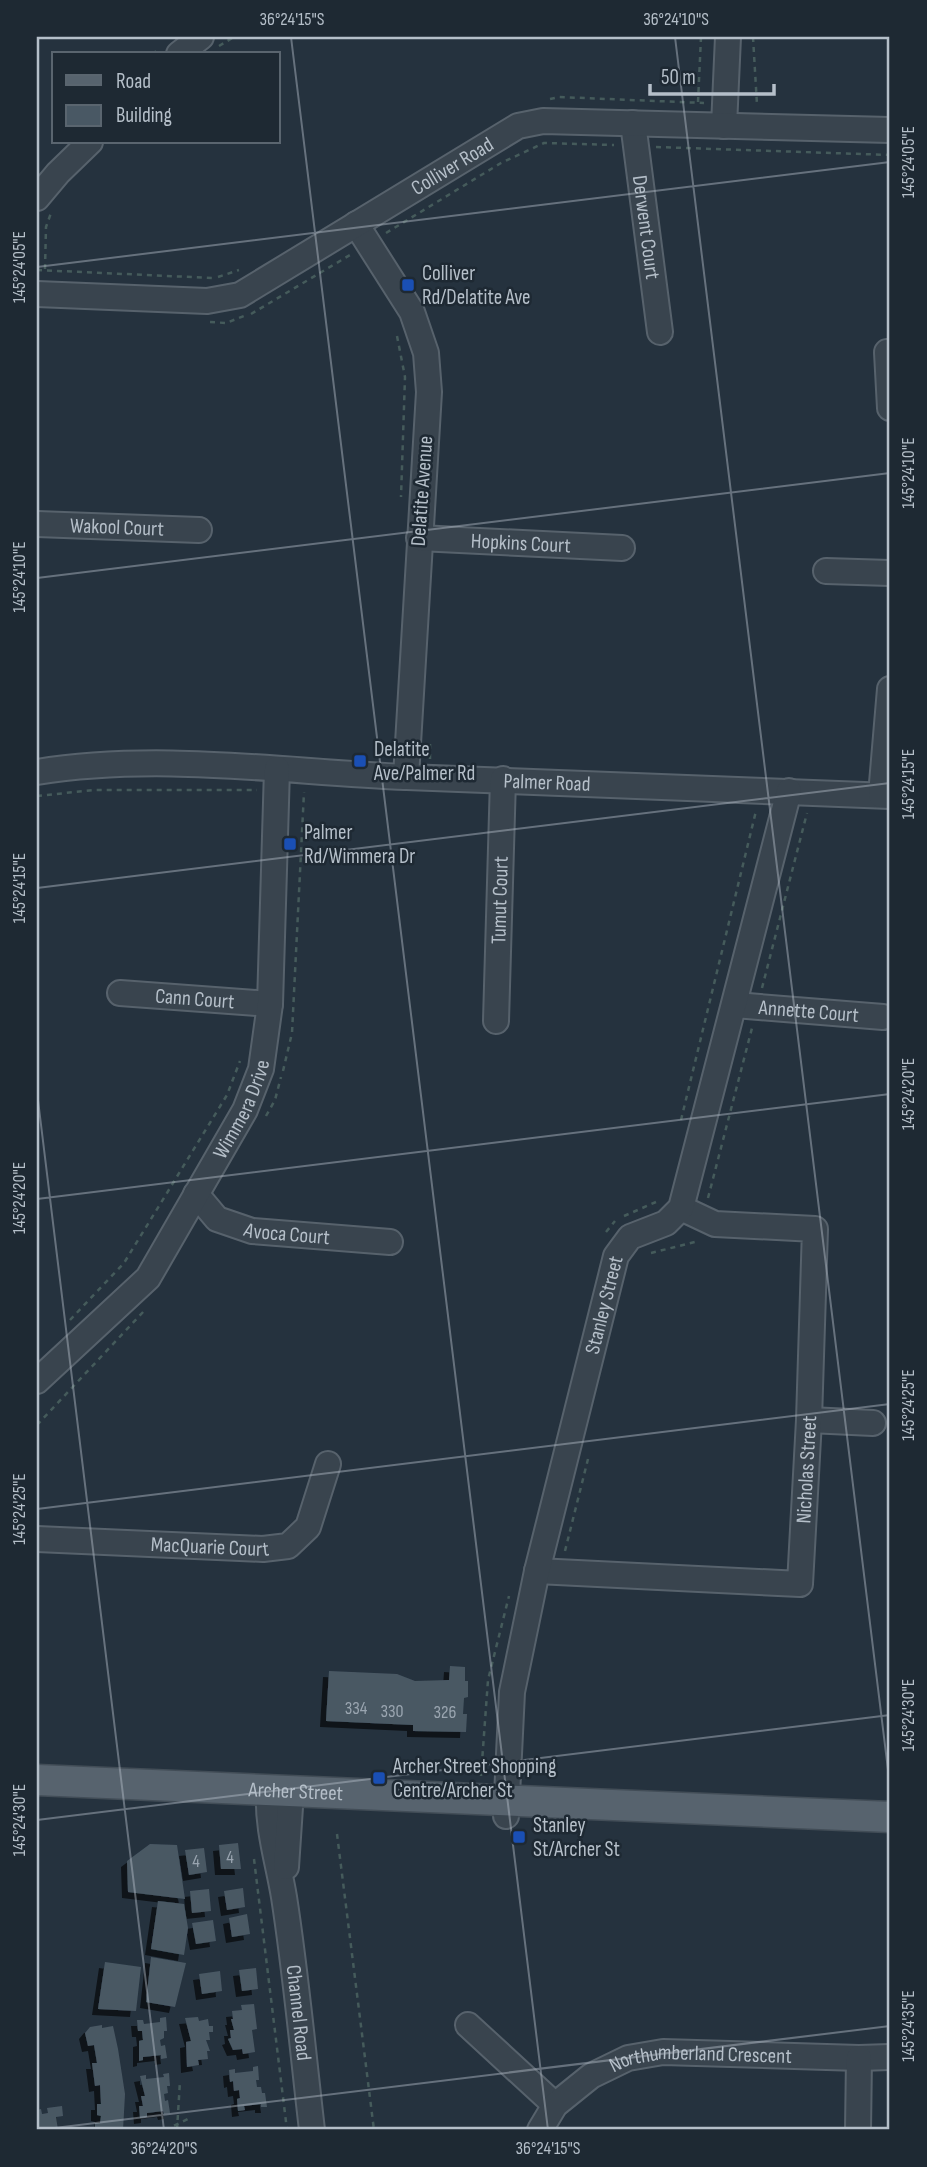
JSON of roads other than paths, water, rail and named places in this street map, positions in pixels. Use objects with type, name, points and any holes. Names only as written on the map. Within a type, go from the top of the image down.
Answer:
[{"type":"main road","name":"Archer Street","points":[[37,1780],[92,1792]]},
{"type":"main road","name":"Archer Street","points":[[37,1797],[92,1792],[795,1820],[890,1817]]},
{"type":"main road","name":"Archer Street","points":[[795,1820],[890,1832]]},
{"type":"street","points":[[182,52],[201,37]]},
{"type":"street","points":[[724,126],[728,37]]},
{"type":"street","name":"Colliver Road","points":[[37,294],[207,300],[223,299],[248,291],[363,234],[518,126],[543,121],[635,135],[724,126],[890,131]]},
{"type":"street","name":"Derwent Court","points":[[635,135],[660,332]]},
{"type":"street","points":[[45,203],[58,173],[88,144]]},
{"type":"street","name":"Delatite Avenue","points":[[363,234],[412,312],[426,353],[429,391],[407,777]]},
{"type":"street","points":[[887,352],[890,408]]},
{"type":"street","name":"Wakool Court","points":[[37,524],[199,530]]},
{"type":"street","name":"Hopkins Court","points":[[419,538],[622,548]]},
{"type":"street","points":[[826,571],[890,573]]},
{"type":"street","points":[[886,796],[890,688]]},
{"type":"street","name":"Palmer Road","points":[[37,772],[76,766],[144,762],[407,777],[886,796]]},
{"type":"street","name":"Wimmera Drive","points":[[37,1381],[148,1278],[244,1110],[261,1069],[270,1004],[277,769]]},
{"type":"street","name":"Tumut Court","points":[[496,1021],[503,779]]},
{"type":"street","points":[[692,1213],[746,1006],[789,791]]},
{"type":"street","name":"Cann Court","points":[[120,993],[270,1004]]},
{"type":"street","name":"Annette Court","points":[[746,1006],[883,1017]]},
{"type":"street","name":"Avoca Court","points":[[196,1194],[217,1219],[252,1231],[390,1242]]},
{"type":"street","name":"Nicholas Street","points":[[548,1571],[800,1584],[815,1229],[715,1224],[692,1213]]},
{"type":"street","name":"Stanley Street","points":[[507,1808],[512,1692],[548,1571],[616,1256],[630,1237],[692,1213]]},
{"type":"street","points":[[809,1420],[873,1423]]},
{"type":"street","name":"MacQuarie Court","points":[[37,1539],[262,1549],[288,1546],[308,1527],[328,1464]]},
{"type":"street","name":"Channel Road","points":[[280,1800],[284,1896],[312,2130]]},
{"type":"street","points":[[468,2025],[555,2105]]},
{"type":"street","name":"Northumberland Crescent","points":[[540,2130],[555,2105],[591,2076],[628,2058],[663,2052],[890,2057]]},
{"type":"street","points":[[858,2130],[859,2058]]},
{"type":"place","name":"Colliver Rd/Delatite Ave","points":[[408,285]]},
{"type":"place","name":"Delatite Ave/Palmer Rd","points":[[360,761]]},
{"type":"place","name":"Palmer Rd/Wimmera Dr","points":[[290,844]]},
{"type":"place","name":"Archer Street Shopping Centre/Archer St","points":[[379,1778]]},
{"type":"place","name":"Stanley St/Archer St","points":[[519,1837]]}]
